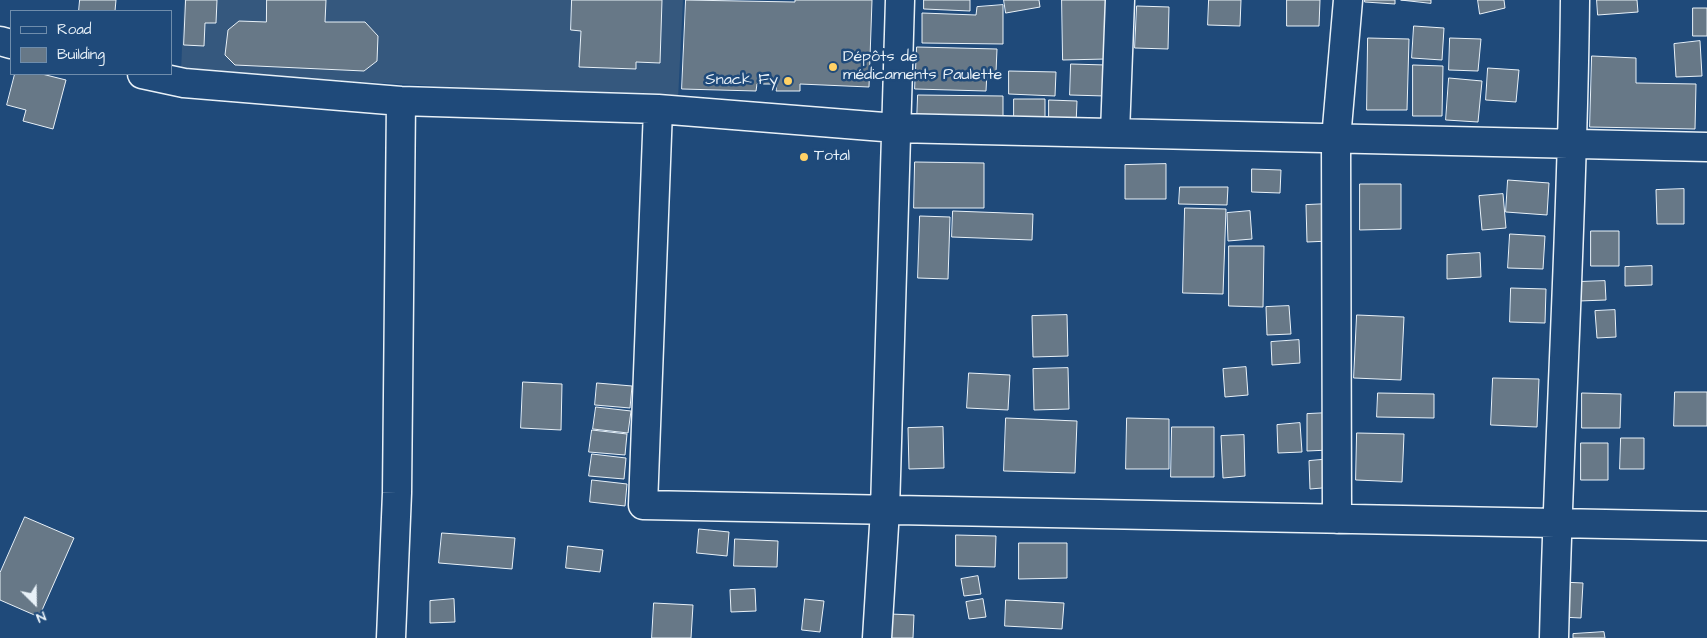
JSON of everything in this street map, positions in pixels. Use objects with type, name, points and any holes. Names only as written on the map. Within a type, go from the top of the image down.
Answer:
[{"type":"street","points":[[877,638],[884,510],[900,0]]},
{"type":"street","points":[[1115,133],[1120,0]]},
{"type":"street","points":[[1337,519],[1336,139],[1348,0]]},
{"type":"street","points":[[1554,638],[1557,523],[1574,144],[1576,0]]},
{"type":"street","points":[[147,75],[184,83],[401,101],[658,109],[896,128],[1707,147]]},
{"type":"street","points":[[391,638],[397,493],[401,101]]},
{"type":"street","points":[[658,109],[644,504],[1707,526]]},
{"type":"shaded area","points":[[184,0],[683,0],[678,99],[181,72]]},
{"type":"building","points":[[80,0],[116,0],[115,10],[79,10]]},
{"type":"building","points":[[186,0],[217,0],[216,23],[205,23],[204,46],[184,45]]},
{"type":"building","points":[[267,0],[326,0],[325,22],[365,22],[378,36],[377,61],[364,71],[235,65],[225,55],[228,30],[239,21],[266,22]]},
{"type":"building","points":[[572,0],[662,0],[660,63],[636,62],[636,69],[579,67],[581,31],[571,30]]},
{"type":"building","points":[[686,0],[795,2],[795,0],[872,0],[869,87],[800,84],[800,91],[776,91],[777,84],[757,84],[756,91],[682,89]]},
{"type":"building","points":[[924,0],[970,0],[970,11],[924,9]]},
{"type":"building","points":[[1004,0],[1039,0],[1040,7],[1006,13]]},
{"type":"building","points":[[1062,0],[1106,0],[1106,59],[1063,60]]},
{"type":"building","points":[[1209,0],[1241,0],[1240,26],[1208,25]]},
{"type":"building","points":[[1287,0],[1320,0],[1319,26],[1287,26]]},
{"type":"building","points":[[1365,0],[1395,0],[1395,4],[1365,2]]},
{"type":"building","points":[[1401,0],[1431,0],[1431,3]]},
{"type":"building","points":[[1478,0],[1504,0],[1505,8],[1480,14]]},
{"type":"building","points":[[1597,0],[1637,0],[1638,12],[1598,15]]},
{"type":"building","points":[[1003,5],[1003,44],[922,43],[922,13],[976,15],[977,7]]},
{"type":"building","points":[[1137,6],[1169,7],[1168,49],[1135,48]]},
{"type":"building","points":[[1693,8],[1707,8],[1707,36],[1693,36]]},
{"type":"building","points":[[1414,26],[1444,28],[1442,60],[1412,58]]},
{"type":"building","points":[[1368,38],[1409,39],[1407,110],[1367,110]]},
{"type":"building","points":[[1450,38],[1481,39],[1478,71],[1449,70]]},
{"type":"building","points":[[1700,41],[1702,76],[1676,77],[1674,44]]},
{"type":"building","points":[[917,47],[997,49],[996,72],[987,72],[986,91],[915,89]]},
{"type":"building","points":[[1592,56],[1636,58],[1636,83],[1696,84],[1695,129],[1590,127]]},
{"type":"building","points":[[1071,64],[1106,65],[1105,96],[1070,95]]},
{"type":"building","points":[[1413,65],[1443,66],[1442,116],[1413,116]]},
{"type":"building","points":[[1488,68],[1519,70],[1516,102],[1486,100]]},
{"type":"building","points":[[1009,71],[1056,72],[1055,96],[1009,94]]},
{"type":"building","points":[[15,75],[46,75],[66,80],[53,129],[23,121],[26,110],[7,105]]},
{"type":"building","points":[[1449,78],[1482,81],[1478,122],[1446,120]]},
{"type":"building","points":[[918,95],[1003,96],[1003,123],[917,122]]},
{"type":"building","points":[[1014,99],[1045,99],[1045,124],[1014,124]]},
{"type":"building","points":[[1049,100],[1077,101],[1076,125],[1049,125]]},
{"type":"building","points":[[915,162],[984,163],[984,208],[914,208]]},
{"type":"building","points":[[1166,164],[1166,199],[1125,199],[1125,165]]},
{"type":"building","points":[[1252,169],[1281,170],[1280,193],[1252,192]]},
{"type":"building","points":[[1508,180],[1549,183],[1547,215],[1506,212]]},
{"type":"building","points":[[1360,184],[1401,184],[1401,229],[1360,230]]},
{"type":"building","points":[[1180,187],[1228,187],[1227,205],[1179,204]]},
{"type":"building","points":[[1684,189],[1684,224],[1657,224],[1656,190]]},
{"type":"building","points":[[1503,194],[1506,228],[1482,230],[1479,196]]},
{"type":"building","points":[[1329,204],[1330,241],[1307,242],[1306,205]]},
{"type":"building","points":[[1185,208],[1226,209],[1223,294],[1183,293]]},
{"type":"building","points":[[953,211],[1033,214],[1032,240],[952,237]]},
{"type":"building","points":[[1250,211],[1252,239],[1228,241],[1227,213]]},
{"type":"building","points":[[920,216],[950,217],[948,279],[918,278]]},
{"type":"building","points":[[1591,231],[1619,231],[1619,266],[1591,266]]},
{"type":"building","points":[[1510,234],[1545,236],[1543,269],[1508,268]]},
{"type":"building","points":[[1229,246],[1264,246],[1263,307],[1229,306]]},
{"type":"building","points":[[1480,253],[1481,277],[1447,279],[1447,255]]},
{"type":"building","points":[[1652,266],[1652,285],[1625,286],[1625,267]]},
{"type":"building","points":[[1605,281],[1606,300],[1579,301],[1578,282]]},
{"type":"building","points":[[1511,288],[1546,289],[1545,323],[1510,322]]},
{"type":"building","points":[[1289,306],[1291,334],[1267,335],[1266,307]]},
{"type":"building","points":[[1615,310],[1616,337],[1597,338],[1595,311]]},
{"type":"building","points":[[1067,315],[1068,356],[1033,357],[1032,316]]},
{"type":"building","points":[[1357,315],[1404,317],[1401,380],[1354,378]]},
{"type":"building","points":[[1299,340],[1300,363],[1272,365],[1271,342]]},
{"type":"building","points":[[1246,367],[1248,395],[1225,397],[1223,369]]},
{"type":"building","points":[[1068,368],[1069,409],[1034,410],[1033,369]]},
{"type":"building","points":[[969,373],[1010,375],[1008,410],[967,408]]},
{"type":"building","points":[[1493,378],[1539,379],[1537,427],[1491,425]]},
{"type":"building","points":[[523,382],[562,384],[561,430],[521,428]]},
{"type":"building","points":[[597,383],[632,386],[630,408],[595,405]]},
{"type":"building","points":[[1675,392],[1707,392],[1707,426],[1674,426]]},
{"type":"building","points":[[1378,393],[1434,394],[1434,418],[1377,417]]},
{"type":"building","points":[[1582,393],[1621,394],[1620,428],[1582,428]]},
{"type":"building","points":[[596,407],[631,411],[628,433],[593,429]]},
{"type":"building","points":[[1329,413],[1330,450],[1307,451],[1307,414]]},
{"type":"building","points":[[1006,418],[1077,421],[1075,473],[1004,471]]},
{"type":"building","points":[[1127,418],[1169,419],[1169,469],[1126,469]]},
{"type":"building","points":[[1300,423],[1302,452],[1278,453],[1277,425]]},
{"type":"building","points":[[943,427],[944,468],[909,469],[908,428]]},
{"type":"building","points":[[1172,427],[1214,427],[1214,477],[1171,477]]},
{"type":"building","points":[[592,430],[627,434],[625,455],[589,452]]},
{"type":"building","points":[[1357,433],[1404,434],[1402,482],[1356,480]]},
{"type":"building","points":[[1244,435],[1245,476],[1223,478],[1221,436]]},
{"type":"building","points":[[1621,438],[1644,438],[1644,469],[1620,469]]},
{"type":"building","points":[[1581,443],[1608,443],[1608,480],[1581,480]]},
{"type":"building","points":[[592,454],[626,458],[624,479],[589,476]]},
{"type":"building","points":[[1332,459],[1334,487],[1310,489],[1309,461]]},
{"type":"building","points":[[592,480],[627,484],[625,506],[590,502]]},
{"type":"building","points":[[25,517],[74,538],[39,617],[0,600],[0,573]]},
{"type":"building","points":[[699,529],[729,532],[727,556],[697,553]]},
{"type":"building","points":[[442,533],[515,538],[512,569],[439,563]]},
{"type":"building","points":[[956,535],[996,536],[995,567],[956,566]]},
{"type":"building","points":[[735,539],[778,541],[777,567],[734,566]]},
{"type":"building","points":[[1019,543],[1067,543],[1067,578],[1019,579]]},
{"type":"building","points":[[568,546],[603,550],[600,572],[566,568]]},
{"type":"building","points":[[978,576],[981,594],[964,596],[961,579]]},
{"type":"building","points":[[1561,582],[1583,583],[1581,618],[1560,617]]},
{"type":"building","points":[[755,589],[756,611],[731,612],[730,590]]},
{"type":"building","points":[[454,599],[455,622],[430,623],[430,601]]},
{"type":"building","points":[[805,599],[824,601],[820,632],[802,630]]},
{"type":"building","points":[[983,599],[986,617],[969,619],[966,602]]},
{"type":"building","points":[[1006,600],[1064,603],[1062,629],[1005,626]]},
{"type":"building","points":[[654,603],[693,605],[691,638],[652,638]]},
{"type":"building","points":[[890,614],[914,615],[913,638],[889,638]]},
{"type":"building","points":[[1604,632],[1605,638],[1573,638],[1573,634]]},
{"type":"place","name":"Dépôts de médicaments Paulette","points":[[833,67]]},
{"type":"place","name":"Snack Fy","points":[[788,81]]},
{"type":"place","name":"Total","points":[[804,157]]}]
